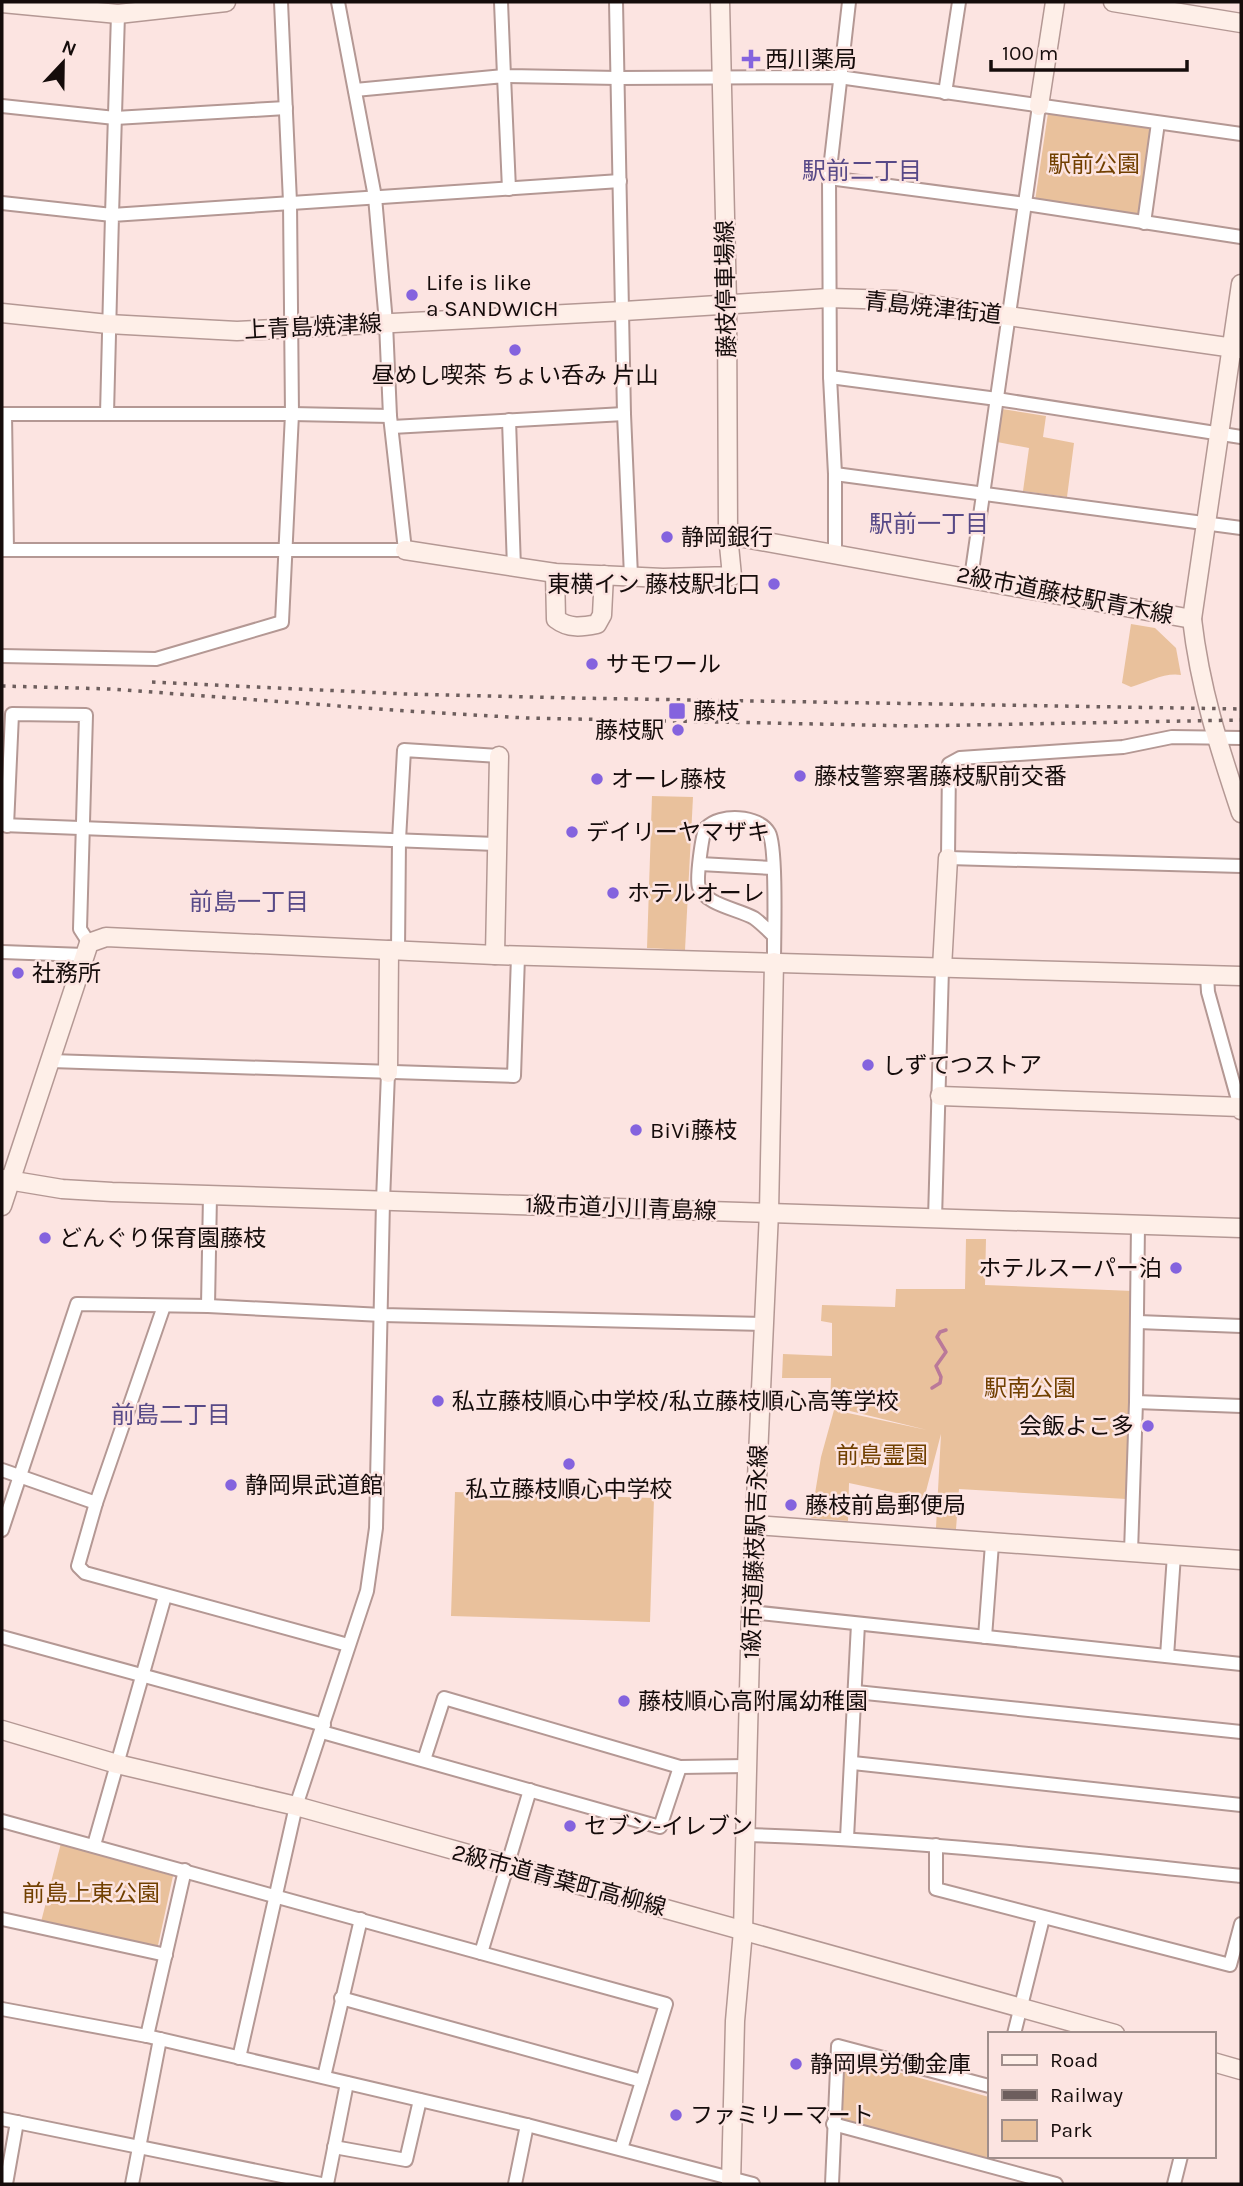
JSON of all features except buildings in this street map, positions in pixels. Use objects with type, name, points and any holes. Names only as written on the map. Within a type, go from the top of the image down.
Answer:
[{"type":"street","points":[[2,4],[112,10],[226,2]]},
{"type":"street","points":[[2,656],[156,659],[282,622],[292,414],[292,328],[290,202],[281,2]]},
{"type":"street","points":[[338,2],[375,197],[391,421],[405,550]]},
{"type":"street","points":[[501,2],[509,189]]},
{"type":"street","points":[[616,2],[624,414],[631,576],[555,573],[405,550],[5,550],[3,414],[292,414],[391,421],[509,420],[624,414]]},
{"type":"street","name":"藤枝停車場線","points":[[631,576],[732,576],[728,535],[727,303],[720,2]]},
{"type":"street","points":[[835,553],[835,474],[830,377],[829,178],[849,2]]},
{"type":"street","points":[[945,93],[959,2]]},
{"type":"street","points":[[971,578],[1055,2]]},
{"type":"street","points":[[1113,2],[1241,23]]},
{"type":"street","points":[[107,414],[115,118],[112,10]]},
{"type":"street","points":[[355,90],[504,76],[839,76],[1241,134]]},
{"type":"street","points":[[2,106],[115,118],[286,108]]},
{"type":"street","points":[[1144,223],[1158,122]]},
{"type":"street","points":[[829,178],[1026,204],[1241,237]]},
{"type":"street","points":[[2,203],[112,215],[620,181]]},
{"type":"street","name":"2級市道藤枝駅青木線","points":[[728,535],[1192,619],[1220,434],[1236,349],[1241,284]]},
{"type":"street","name":"青島焼津街道","points":[[624,311],[829,298],[895,300],[1236,349]]},
{"type":"street","name":"上青島焼津線","points":[[2,313],[108,324],[237,331],[624,311]]},
{"type":"street","points":[[830,377],[997,399],[1241,437]]},
{"type":"street","points":[[509,420],[514,568]]},
{"type":"street","points":[[835,474],[1241,528]]},
{"type":"street","points":[[555,573],[556,619],[566,626],[584,627],[597,624],[602,615],[604,575]]},
{"type":"street","points":[[1192,619],[1198,666],[1215,737],[1241,813]]},
{"type":"street","points":[[2,1206],[6,1180],[51,1061],[87,949],[80,929],[85,828],[86,715],[12,714],[4,825],[85,828],[399,840],[496,844]]},
{"type":"street","points":[[935,1219],[949,764],[960,758],[1123,747],[1172,737],[1241,738]]},
{"type":"street","points":[[239,2058],[296,1806],[367,1591],[376,1528],[383,1201],[404,750],[499,756],[495,955]]},
{"type":"street","name":"1級市道藤枝駅吉永線","points":[[732,2181],[735,2021],[743,1931],[751,1612],[769,1212],[774,962],[774,936],[756,919],[705,896],[698,886],[703,838],[706,829],[720,819],[761,824],[770,834],[773,868],[774,962]]},
{"type":"street","points":[[948,858],[1241,866]]},
{"type":"street","points":[[700,864],[773,868]]},
{"type":"street","points":[[2,952],[87,949],[106,937],[518,956],[1241,976]]},
{"type":"street","points":[[51,1061],[514,1076],[518,956]]},
{"type":"street","points":[[940,1096],[1241,1108],[1208,992],[1207,976]]},
{"type":"street","name":"1級市道小川青島線","points":[[6,1180],[62,1189],[210,1195],[1241,1228]]},
{"type":"street","points":[[208,1306],[210,1195]]},
{"type":"street","points":[[1131,1552],[1138,1322],[1138,1223]]},
{"type":"street","points":[[2,1530],[77,1304],[208,1306],[382,1315],[765,1324]]},
{"type":"street","points":[[164,1306],[96,1503],[78,1566],[85,1573],[348,1645]]},
{"type":"street","points":[[1138,1322],[1241,1326]]},
{"type":"street","points":[[1136,1402],[1241,1406]]},
{"type":"street","points":[[2,1470],[96,1503]]},
{"type":"street","points":[[755,1525],[1241,1560]]},
{"type":"street","points":[[985,1637],[992,1544]]},
{"type":"street","points":[[1167,1656],[1174,1555]]},
{"type":"street","points":[[94,1845],[165,1596]]},
{"type":"street","points":[[751,1612],[1241,1664]]},
{"type":"street","points":[[847,1838],[853,1763],[858,1623]]},
{"type":"street","points":[[2,1637],[660,1827],[680,1766]]},
{"type":"street","points":[[856,1692],[1241,1732]]},
{"type":"street","points":[[424,1760],[444,1698],[680,1766],[747,1766]]},
{"type":"street","name":"2級市道青葉町高柳線","points":[[2,1730],[117,1764],[296,1806],[1108,2032]]},
{"type":"street","points":[[853,1763],[1241,1805]]},
{"type":"street","points":[[481,1954],[530,1790]]},
{"type":"street","points":[[2,1821],[666,2004],[621,2149]]},
{"type":"street","points":[[746,1835],[847,1838],[936,1845],[1241,1876]]},
{"type":"street","points":[[936,1845],[936,1889],[1043,1918],[1230,1965],[1241,1924]]},
{"type":"street","points":[[132,2184],[140,2146],[166,1955],[185,1870]]},
{"type":"street","points":[[1015,2032],[1043,1918]]},
{"type":"street","points":[[2,1919],[166,1955]]},
{"type":"street","points":[[324,2077],[361,1919]]},
{"type":"street","points":[[341,1998],[642,2081]]},
{"type":"street","points":[[2,2009],[153,2037],[527,2125],[732,2181],[753,2184]]},
{"type":"street","points":[[832,2184],[838,2046],[988,2086]]},
{"type":"street","points":[[1215,2063],[1241,2070]]},
{"type":"street","points":[[327,2184],[347,2083]]},
{"type":"street","points":[[334,2147],[406,2160],[420,2100]]},
{"type":"street","points":[[2,2119],[321,2184]]},
{"type":"street","points":[[6,2184],[17,2122]]},
{"type":"street","points":[[834,2124],[1056,2184]]},
{"type":"street","points":[[515,2184],[527,2125]]},
{"type":"street","points":[[1174,2184],[1180,2158]]},
{"type":"green space","name":"駅前公園","points":[[1048,113],[1152,128],[1139,216],[1035,201]]},
{"type":"green space","points":[[1002,409],[1046,416],[1043,437],[1074,443],[1067,497],[1023,491],[1029,448],[997,442]]},
{"type":"green space","points":[[1131,624],[1155,628],[1176,648],[1181,675],[1163,676],[1131,687],[1122,683]]},
{"type":"green space","points":[[652,796],[693,797],[685,950],[647,948]]},
{"type":"green space","name":"駅南公園","points":[[966,1239],[986,1239],[985,1285],[1133,1291],[1126,1499],[959,1489],[956,1529],[936,1528],[941,1434],[924,1499],[849,1483],[848,1521],[811,1518],[821,1457],[834,1410],[927,1430],[830,1406],[831,1378],[782,1378],[783,1354],[832,1356],[832,1323],[821,1321],[822,1305],[895,1307],[896,1289],[965,1289]]},
{"type":"green space","points":[[455,1492],[654,1498],[650,1622],[451,1616]]},
{"type":"green space","name":"前島上東公園","points":[[61,1843],[173,1876],[157,1950],[41,1922]]},
{"type":"green space","points":[[847,2058],[988,2097],[988,2158],[995,2158],[994,2162],[840,2118],[840,2063]]},
{"type":"waterway","points":[[932,1388],[940,1383],[941,1377],[936,1366],[946,1352],[937,1337],[940,1332],[946,1330]]},
{"type":"railway","points":[[152,682],[405,694],[1241,709]]},
{"type":"railway","points":[[2,686],[111,689],[526,718],[914,726],[1241,720]]},
{"type":"place","name":"西川薬局","points":[[751,59]]},
{"type":"place","name":"Life is like a SANDWICH","points":[[412,295]]},
{"type":"place","name":"昼めし喫茶 ちょい呑み 片山","points":[[515,350]]},
{"type":"place","name":"静岡銀行","points":[[667,537]]},
{"type":"place","name":"東横イン 藤枝駅北口","points":[[774,584]]},
{"type":"place","name":"サモワール","points":[[592,664]]},
{"type":"place","name":"藤枝","points":[[677,711]]},
{"type":"place","name":"藤枝駅","points":[[678,730]]},
{"type":"place","name":"藤枝警察署藤枝駅前交番","points":[[800,776]]},
{"type":"place","name":"オーレ藤枝","points":[[597,779]]},
{"type":"place","name":"デイリーヤマザキ","points":[[572,832]]},
{"type":"place","name":"ホテルオーレ","points":[[613,893]]},
{"type":"place","name":"社務所","points":[[18,973]]},
{"type":"place","name":"しずてつストア","points":[[868,1065]]},
{"type":"place","name":"BiVi藤枝","points":[[636,1130]]},
{"type":"place","name":"どんぐり保育園藤枝","points":[[45,1238]]},
{"type":"place","name":"ホテルスーパー泊","points":[[1176,1268]]},
{"type":"place","name":"私立藤枝順心中学校/私立藤枝順心高等学校","points":[[438,1401]]},
{"type":"place","name":"会飯よこ多","points":[[1148,1426]]},
{"type":"place","name":"私立藤枝順心中学校","points":[[569,1464]]},
{"type":"place","name":"静岡県武道館","points":[[231,1485]]},
{"type":"place","name":"藤枝前島郵便局","points":[[791,1505]]},
{"type":"place","name":"藤枝順心高附属幼稚園","points":[[624,1701]]},
{"type":"place","name":"セブン-イレブン","points":[[570,1826]]},
{"type":"place","name":"静岡県労働金庫","points":[[796,2064]]},
{"type":"place","name":"ファミリーマート","points":[[676,2115]]},
{"type":"district","name":"駅前二丁目","points":[[862,171]]},
{"type":"district","name":"駅前一丁目","points":[[929,524]]},
{"type":"district","name":"前島一丁目","points":[[249,902]]},
{"type":"district","name":"前島二丁目","points":[[171,1415]]},
{"type":"park label","name":"前島霊園","points":[[882,1455]]}]
